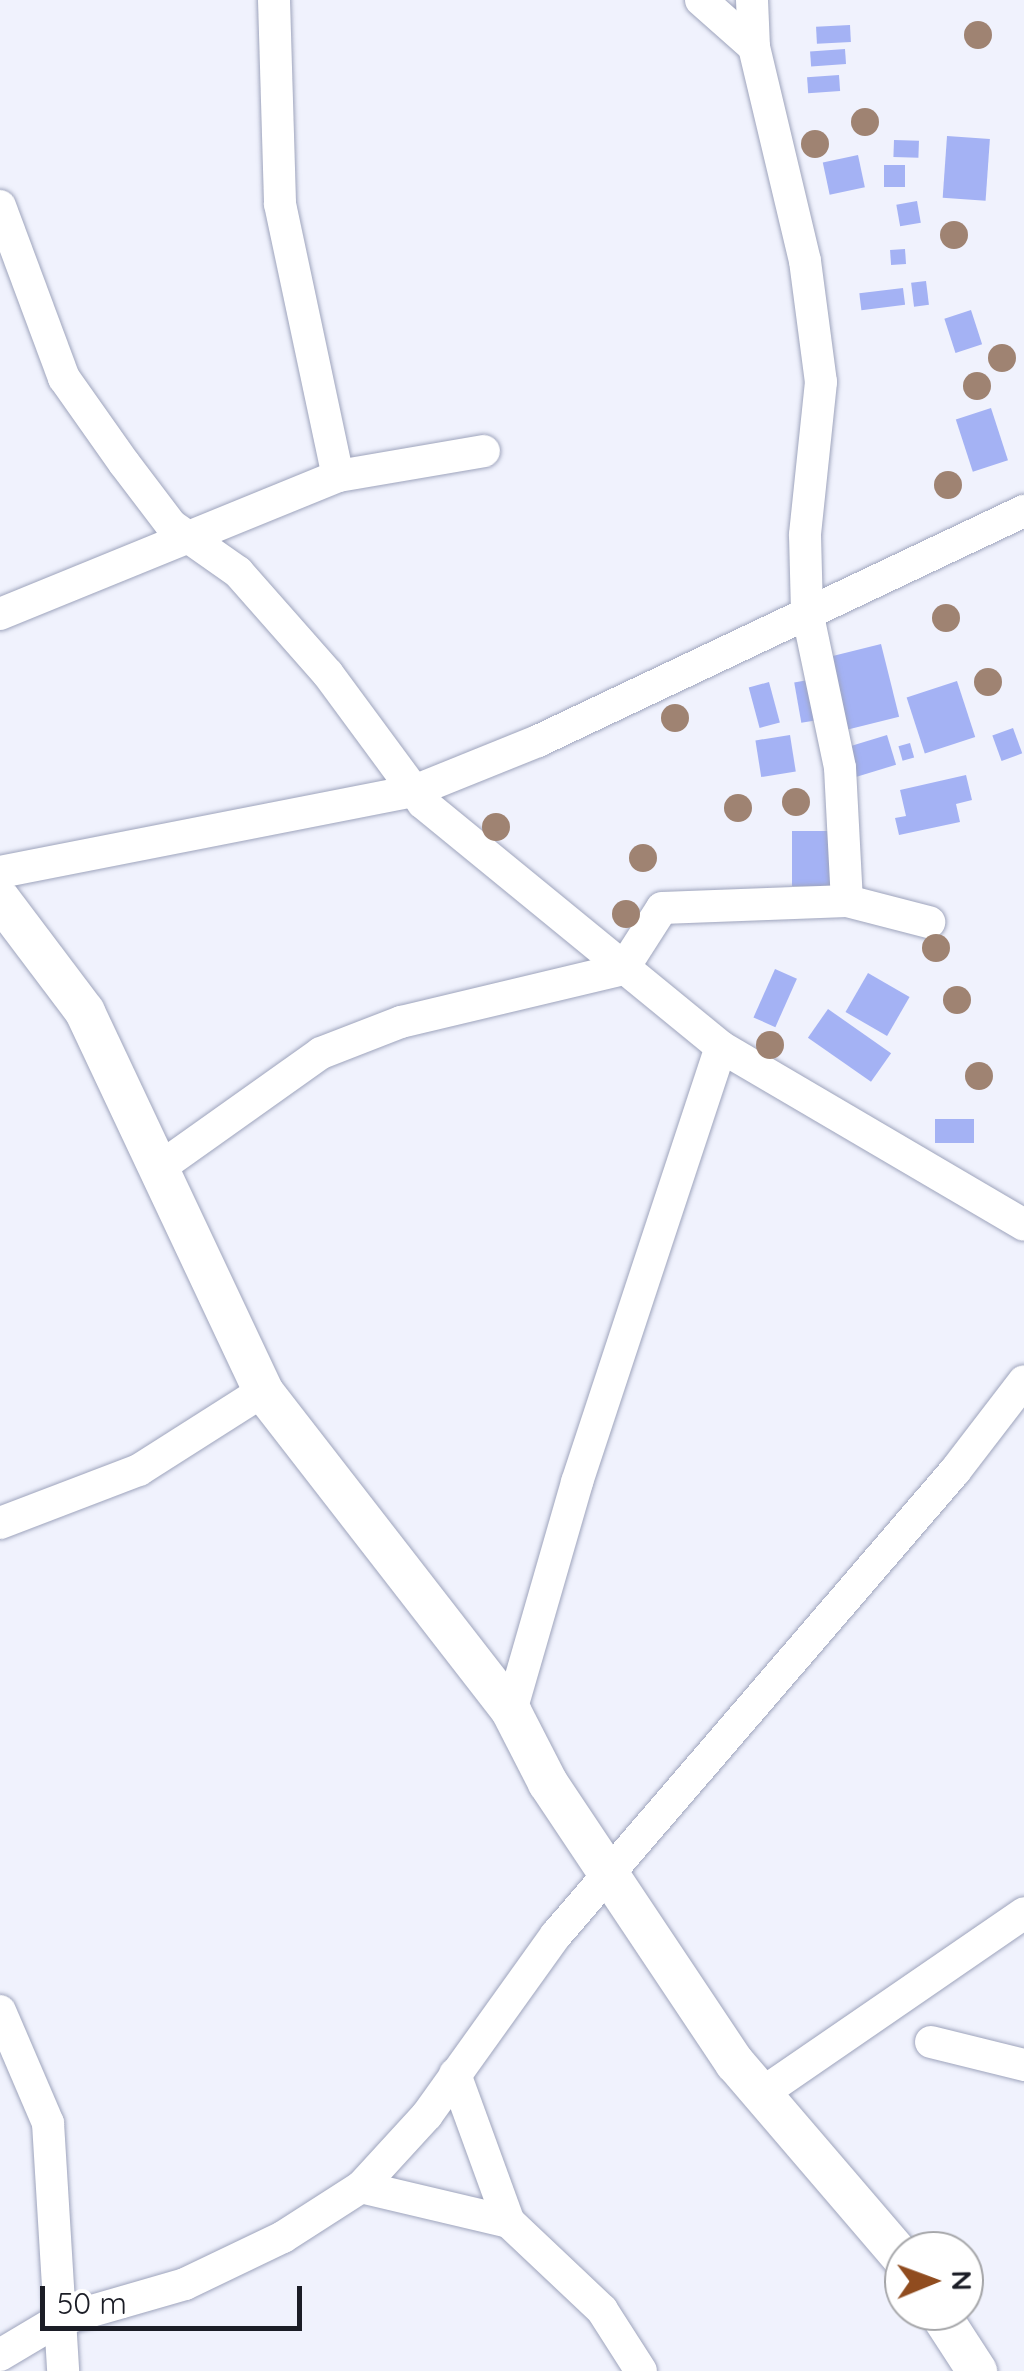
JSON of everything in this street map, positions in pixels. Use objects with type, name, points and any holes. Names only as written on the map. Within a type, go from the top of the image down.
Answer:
[{"type":"street","points":[[274,0],[280,204],[338,476]]},
{"type":"street","points":[[701,0],[754,47]]},
{"type":"street","points":[[752,0],[754,47],[805,261],[821,382],[805,536],[807,611],[840,768],[847,901]]},
{"type":"street","points":[[0,206],[64,378],[187,540],[238,572],[328,674],[414,791],[623,969],[722,1047],[1024,1225]]},
{"type":"street","points":[[0,614],[338,476],[484,451]]},
{"type":"street","points":[[0,872],[414,791],[538,741],[1024,511]]},
{"type":"street","points":[[0,899],[86,1012],[162,1166],[263,1391],[510,1711],[548,1783],[761,2094],[884,2237]]},
{"type":"street","points":[[162,1166],[322,1053],[401,1022],[623,969],[662,908],[847,901],[930,922]]},
{"type":"street","points":[[510,1711],[583,1464],[722,1047]]},
{"type":"street","points":[[0,2355],[58,2322],[185,2284],[282,2237],[360,2187],[455,2074],[556,1934],[612,1874],[956,1471],[1024,1381]]},
{"type":"street","points":[[0,1523],[139,1470],[263,1391]]},
{"type":"street","points":[[761,2094],[1024,1913]]},
{"type":"street","points":[[0,2011],[48,2123],[63,2371]]},
{"type":"street","points":[[931,2042],[1024,2065]]},
{"type":"street","points":[[455,2074],[510,2222],[602,2310],[641,2371]]},
{"type":"street","points":[[360,2187],[510,2222]]},
{"type":"street","points":[[951,2331],[977,2371]]},
{"type":"building","points":[[850,25],[851,42],[817,44],[816,27]]},
{"type":"building","points":[[845,49],[846,64],[811,66],[810,51]]},
{"type":"building","points":[[839,75],[840,91],[808,93],[807,77]]},
{"type":"building","points":[[947,136],[990,139],[986,201],[943,198]]},
{"type":"building","points":[[894,140],[919,141],[918,158],[893,157]]},
{"type":"building","points":[[858,155],[865,187],[830,195],[823,162]]},
{"type":"building","points":[[884,165],[905,165],[905,187],[884,187]]},
{"type":"building","points":[[917,201],[921,223],[900,226],[896,205]]},
{"type":"building","points":[[905,249],[906,264],[891,265],[890,250]]},
{"type":"building","points":[[926,281],[929,305],[914,307],[911,283]]},
{"type":"building","points":[[903,288],[905,305],[861,310],[859,293]]},
{"type":"building","points":[[971,310],[982,344],[955,353],[944,319]]},
{"type":"building","points":[[991,408],[1008,460],[973,472],[956,419]]},
{"type":"building","points":[[881,644],[899,717],[842,731],[824,658]]},
{"type":"building","points":[[808,680],[815,720],[801,723],[794,682]]},
{"type":"building","points":[[957,681],[975,737],[925,753],[907,697]]},
{"type":"building","points":[[769,682],[780,723],[760,728],[749,687]]},
{"type":"building","points":[[1013,728],[1022,753],[1002,761],[992,736]]},
{"type":"building","points":[[790,735],[796,772],[761,777],[755,740]]},
{"type":"building","points":[[887,735],[896,765],[850,779],[841,749]]},
{"type":"building","points":[[910,743],[914,757],[903,761],[898,746]]},
{"type":"building","points":[[966,775],[972,800],[956,804],[960,822],[899,835],[895,818],[906,816],[900,790]]},
{"type":"building","points":[[792,831],[830,831],[830,886],[792,886]]},
{"type":"building","points":[[775,969],[797,979],[775,1027],[753,1017]]},
{"type":"building","points":[[868,973],[910,997],[887,1036],[846,1012]]},
{"type":"building","points":[[828,1009],[891,1053],[871,1082],[808,1038]]},
{"type":"building","points":[[935,1119],[974,1119],[974,1143],[935,1143]]}]
